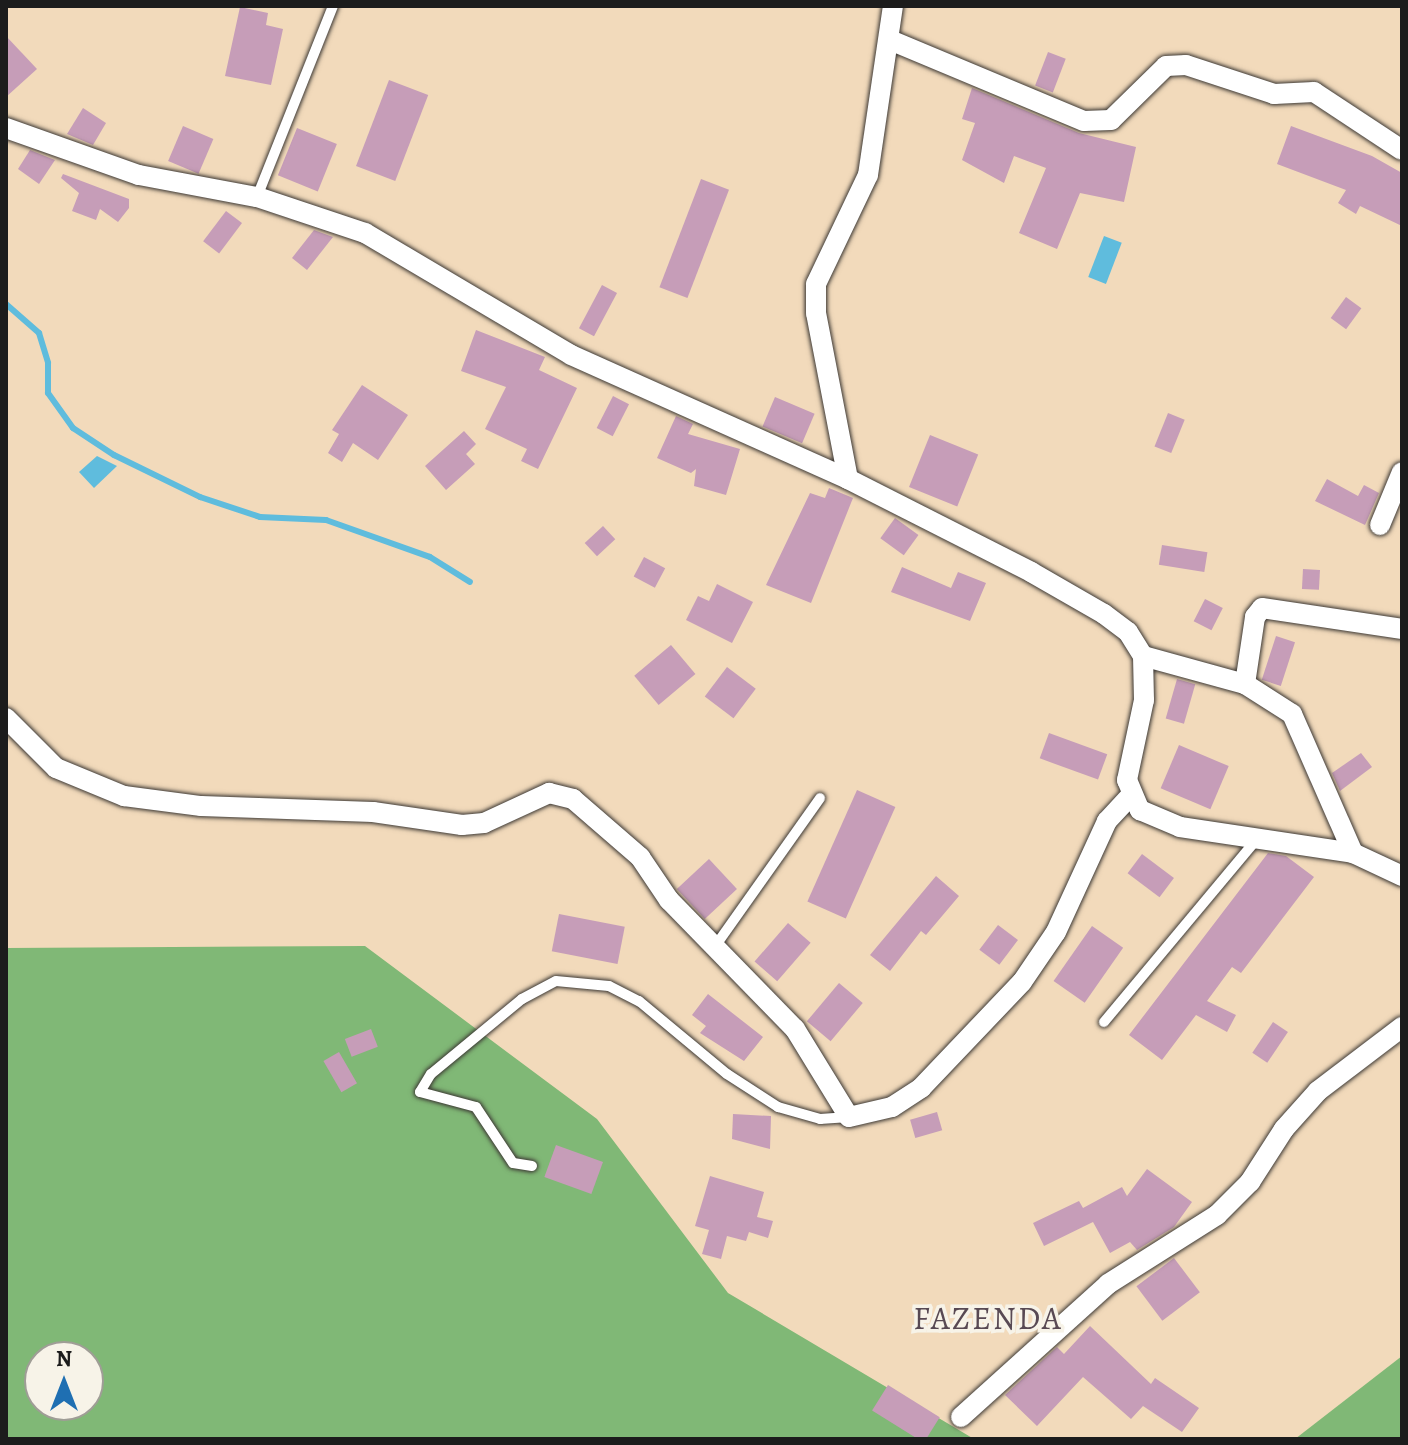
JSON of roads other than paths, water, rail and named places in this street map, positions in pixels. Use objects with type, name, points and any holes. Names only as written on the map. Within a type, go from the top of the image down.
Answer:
[{"type":"street","points":[[848,479],[816,313],[816,284],[868,175],[893,6]]},
{"type":"street","points":[[890,40],[1084,121],[1111,120],[1166,66],[1186,65],[1274,94],[1314,92],[1402,150]]},
{"type":"street","points":[[6,128],[139,175],[257,197],[365,233],[571,355],[848,479],[1104,614],[1128,632],[1143,656],[1144,700],[1130,758],[1130,796],[1107,821],[1056,932],[1022,982],[921,1088],[892,1107],[849,1117],[795,1029],[669,900],[640,857],[562,794],[549,793],[484,823],[462,825],[373,812],[201,806],[124,796],[56,768],[6,718]]},
{"type":"street","points":[[1380,525],[1402,472]]},
{"type":"street","points":[[1245,684],[1255,617],[1262,608],[1402,629]]},
{"type":"street","points":[[1143,656],[1245,684],[1292,714],[1353,853]]},
{"type":"street","points":[[1130,796],[1157,821],[1353,853],[1402,876]]},
{"type":"street","points":[[961,1417],[1108,1284],[1217,1215],[1250,1182],[1284,1129],[1318,1091],[1402,1027]]},
{"type":"lane","points":[[257,197],[333,6]]},
{"type":"lane","points":[[716,945],[820,798]]},
{"type":"lane","points":[[1104,1022],[1257,839]]},
{"type":"lane","points":[[532,1166],[513,1163],[476,1107],[420,1092],[431,1074],[522,999],[556,981],[609,986],[639,1001],[727,1074],[778,1107],[820,1119],[849,1117]]},
{"type":"water","points":[[1104,236],[1122,243],[1106,284],[1088,277]]},
{"type":"water","points":[[97,456],[117,466],[94,488],[79,472]]},
{"type":"waterway","points":[[6,304],[39,333],[48,363],[48,393],[73,428],[114,455],[200,497],[260,517],[326,520],[430,557],[470,582]]},
{"type":"district","name":"FAZENDA","points":[[988,1318]]}]
